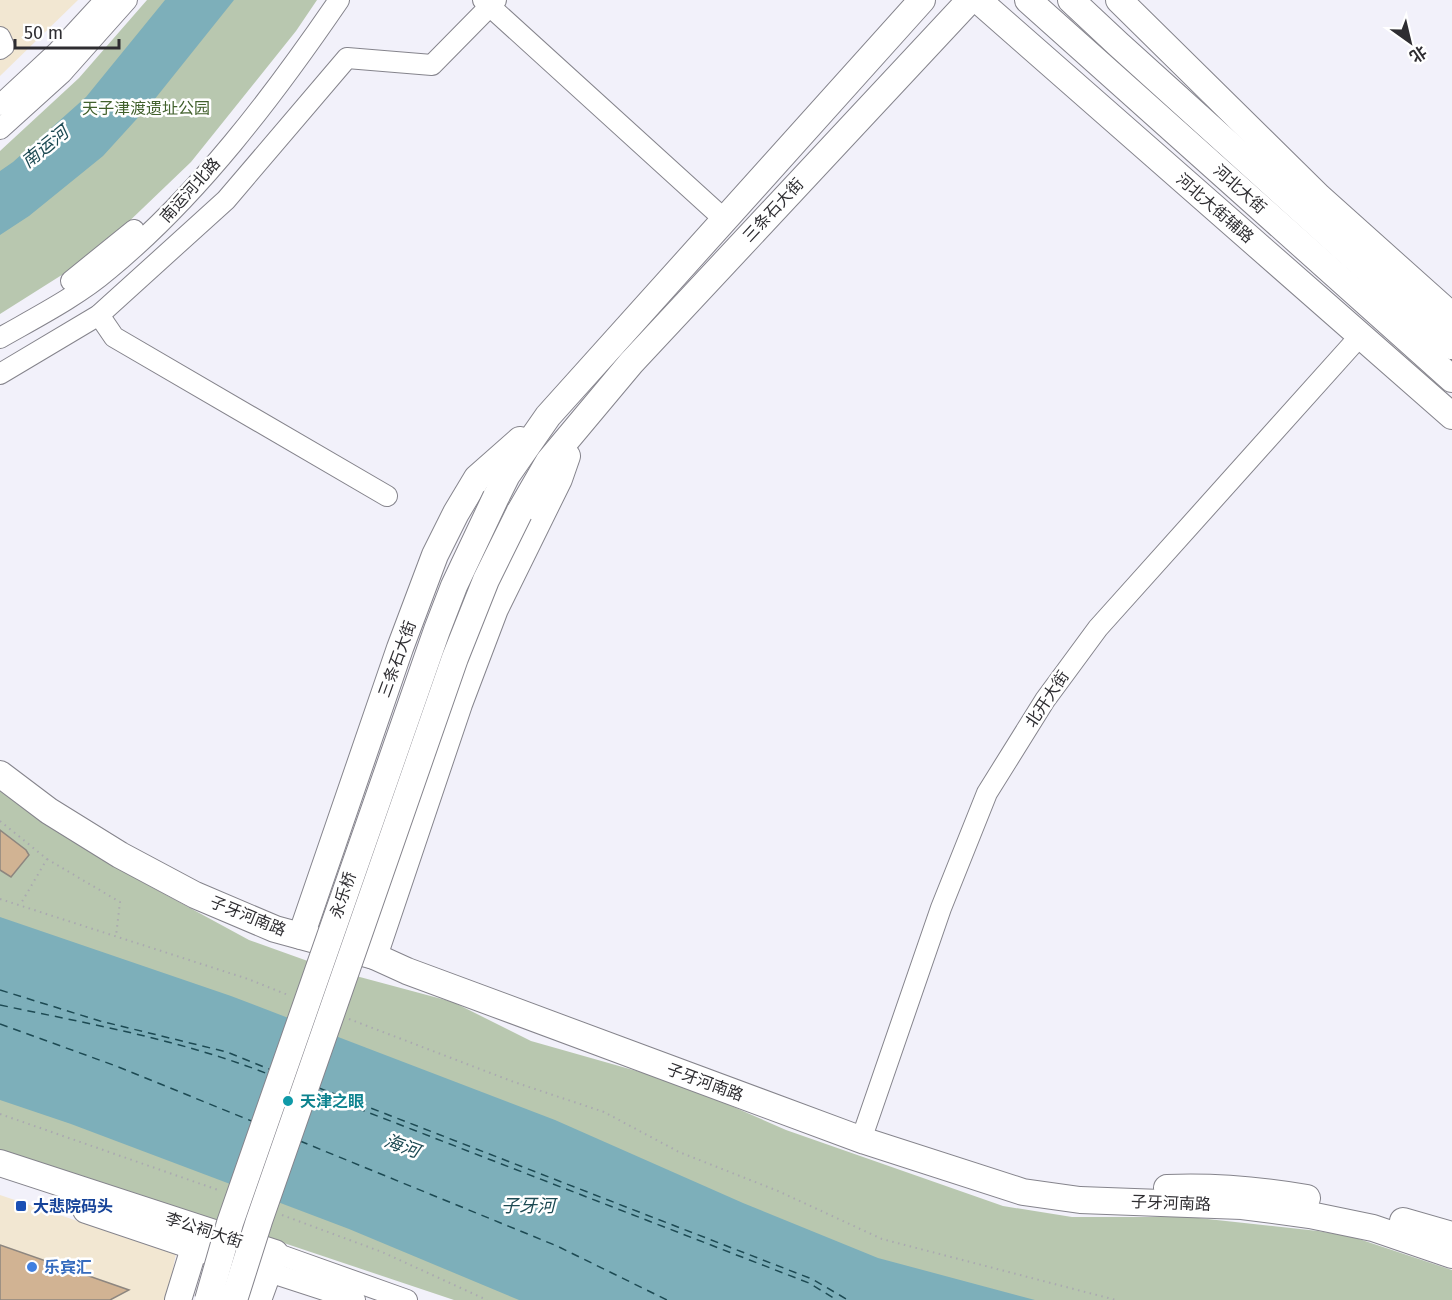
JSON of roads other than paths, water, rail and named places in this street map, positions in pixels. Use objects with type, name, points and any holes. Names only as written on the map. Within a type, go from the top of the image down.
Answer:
[{"type":"main road","name":"三条石大街","points":[[303,931],[400,648],[435,555],[477,478],[548,416],[922,0]]},
{"type":"main road","name":"河北大街辅路","points":[[978,0],[1452,416]]},
{"type":"main road","points":[[990,0],[1011,29]]},
{"type":"main road","name":"河北大街","points":[[1028,0],[1452,379]]},
{"type":"main road","points":[[1119,0],[1319,197],[1452,316]]},
{"type":"main road","name":"三条石大街","points":[[519,513],[549,461],[631,363],[962,6]]},
{"type":"main road","name":"河北大街","points":[[1079,6],[1118,44],[1452,346]]},
{"type":"main road","name":"三条石大街","points":[[496,497],[507,475],[548,416]]},
{"type":"main road","name":"三条石大街","points":[[376,952],[459,704],[495,609],[559,478],[580,424]]},
{"type":"main road","name":"永乐桥","points":[[208,1300],[234,1212],[436,630],[496,497]]},
{"type":"main road","name":"永乐桥","points":[[234,1300],[258,1221],[451,668],[486,580],[519,513]]},
{"type":"main road","name":"子牙河南路","points":[[0,758],[35,785],[123,842],[206,886],[303,931]]},
{"type":"main road","name":"子牙河南路","points":[[0,774],[49,811],[120,855],[195,895],[275,929],[303,931],[376,952],[407,971],[1023,1192],[1080,1200],[1242,1206],[1310,1215],[1373,1228],[1452,1255]]},
{"type":"main road","name":"子牙河南路","points":[[863,1133],[1029,1178],[1083,1186],[1126,1189],[1202,1186],[1270,1192],[1364,1208],[1452,1235]]},
{"type":"main road","name":"李公祠大街","points":[[0,1163],[197,1238]]},
{"type":"main road","name":"李公祠大街","points":[[0,1182],[197,1238],[272,1262]]},
{"type":"main road","points":[[178,1300],[197,1238]]},
{"type":"main road","points":[[258,1300],[272,1262]]},
{"type":"street","points":[[0,105],[57,51],[105,0]]},
{"type":"street","points":[[0,129],[62,74],[127,0]]},
{"type":"street","name":"南运河北路","points":[[0,323],[79,276],[162,205],[285,58],[325,0]]},
{"type":"street","name":"南运河北路","points":[[0,339],[107,272],[156,227],[249,122],[297,62],[339,0]]},
{"type":"street","points":[[0,374],[99,315],[226,200],[347,58],[432,65],[489,2],[725,220]]},
{"type":"street","points":[[0,37],[4,46],[0,50]]},
{"type":"street","points":[[99,315],[114,337],[387,496]]},
{"type":"street","name":"北开大街","points":[[863,1133],[941,908],[987,792],[1045,700],[1098,628],[1360,336]]},
{"type":"street","name":"李公祠大街","points":[[272,1262],[355,1300]]},
{"type":"street","name":"李公祠大街","points":[[272,1262],[407,1300]]},
{"type":"water","name":"南运河","points":[[165,0],[234,0],[154,100],[103,156],[29,216],[0,235],[0,171],[86,97]]},
{"type":"water","name":"子牙河","points":[[0,917],[231,996],[555,1120],[743,1203],[878,1258],[1035,1300],[519,1300],[349,1229],[71,1124],[0,1100]]},
{"type":"place","name":"天津之眼","points":[[288,1101]]},
{"type":"place","name":"大悲院码头","points":[[21,1206]]},
{"type":"place","name":"乐宾汇","points":[[32,1267]]},
{"type":"park label","name":"天子津渡遗址公园","points":[[146,108]]},
{"type":"water label","name":"海河","points":[[402,1146]]}]
